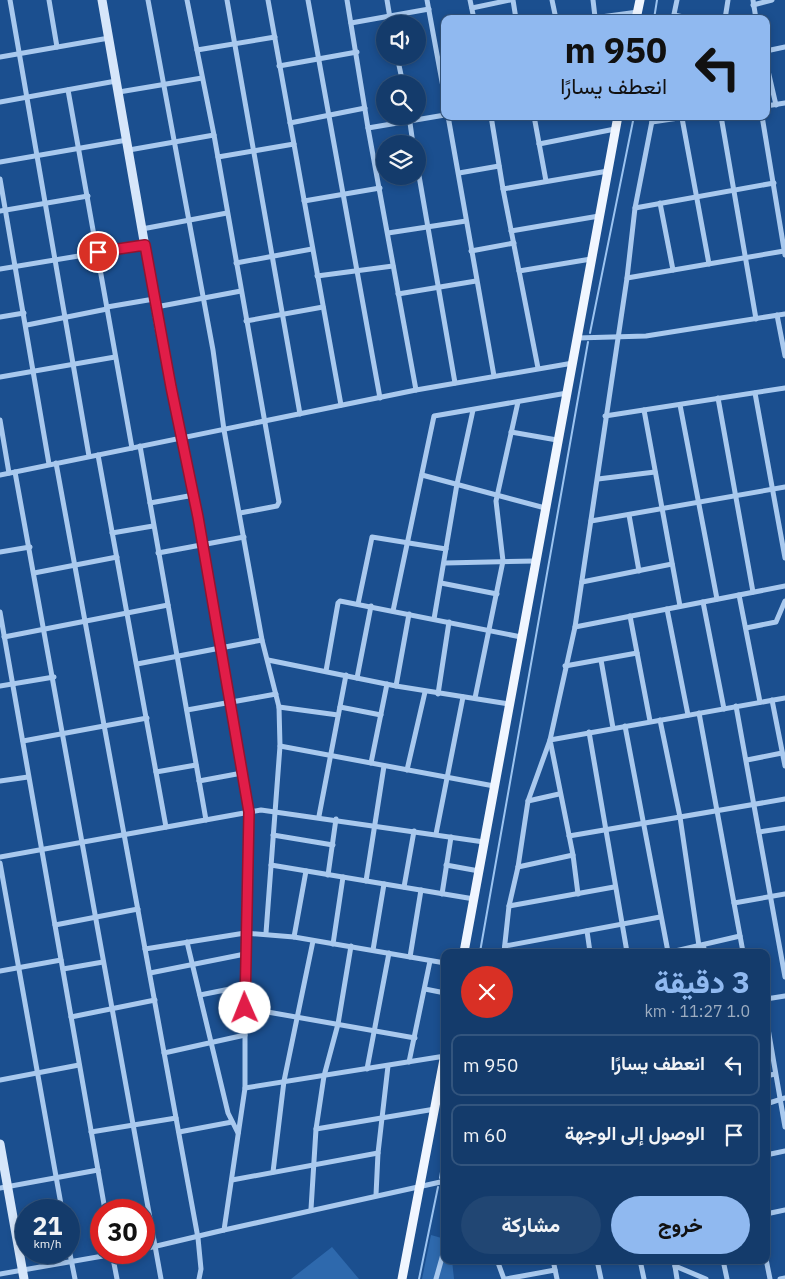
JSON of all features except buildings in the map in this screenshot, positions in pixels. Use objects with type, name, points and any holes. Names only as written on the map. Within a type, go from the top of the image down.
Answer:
[{"type":"main road","points":[[637,15],[640,0]]},
{"type":"main road","points":[[465,949],[617,120]]},
{"type":"main road","points":[[402,1279],[441,1077]]},
{"type":"street","points":[[10,0],[89,456]]},
{"type":"street","points":[[49,0],[57,47]]},
{"type":"street","points":[[102,0],[155,303],[194,495],[249,812],[245,933],[246,1088],[224,1230]]},
{"type":"street","points":[[148,0],[203,297],[224,430],[262,640],[279,707],[280,746],[266,933]]},
{"type":"street","points":[[187,0],[214,135],[279,504],[240,513]]},
{"type":"street","points":[[228,0],[234,44],[300,414]]},
{"type":"street","points":[[268,0],[341,405]]},
{"type":"street","points":[[308,0],[380,398]]},
{"type":"street","points":[[347,0],[368,128],[416,390]]},
{"type":"street","points":[[387,0],[390,15]]},
{"type":"street","points":[[428,0],[441,76]]},
{"type":"street","points":[[470,0],[473,15]]},
{"type":"street","points":[[472,8],[511,0],[515,15]]},
{"type":"street","points":[[552,0],[555,15]]},
{"type":"street","points":[[592,0],[595,15]]},
{"type":"street","points":[[673,15],[677,0]]},
{"type":"street","points":[[726,15],[728,0]]},
{"type":"street","points":[[755,15],[753,2],[772,0]]},
{"type":"street","points":[[396,15],[429,9]]},
{"type":"street","points":[[351,23],[376,19]]},
{"type":"street","points":[[197,50],[275,37]]},
{"type":"street","points":[[0,58],[109,38]]},
{"type":"street","points":[[770,50],[785,47]]},
{"type":"street","points":[[279,66],[357,52]]},
{"type":"street","points":[[119,92],[164,86],[202,78]]},
{"type":"street","points":[[770,79],[776,105]]},
{"type":"street","points":[[0,102],[117,81]]},
{"type":"street","points":[[68,90],[132,448]]},
{"type":"street","points":[[770,106],[785,103]]},
{"type":"street","points":[[290,123],[365,108]]},
{"type":"street","points":[[426,118],[441,116]]},
{"type":"street","points":[[448,120],[459,173],[476,281],[494,376]]},
{"type":"street","points":[[492,120],[503,189],[538,368]]},
{"type":"street","points":[[535,120],[546,182]]},
{"type":"street","points":[[504,949],[509,906],[518,867],[528,801],[550,740],[575,627],[627,278],[635,208],[652,120]]},
{"type":"street","points":[[682,120],[695,197],[709,264]]},
{"type":"street","points":[[722,120],[756,319]]},
{"type":"street","points":[[627,278],[785,253],[763,120]]},
{"type":"street","points":[[368,128],[382,125]]},
{"type":"street","points":[[539,144],[616,130]]},
{"type":"street","points":[[129,150],[214,135]]},
{"type":"street","points":[[0,162],[127,140]]},
{"type":"street","points":[[218,157],[294,144]]},
{"type":"street","points":[[459,173],[499,166]]},
{"type":"street","points":[[503,189],[608,172]]},
{"type":"street","points":[[0,179],[3,211],[27,325],[49,464]]},
{"type":"street","points":[[635,208],[774,183]]},
{"type":"street","points":[[420,185],[455,384]]},
{"type":"street","points":[[304,201],[380,188]]},
{"type":"street","points":[[3,211],[88,196]]},
{"type":"street","points":[[660,203],[673,270]]},
{"type":"street","points":[[778,213],[785,212]]},
{"type":"street","points":[[142,229],[227,213]]},
{"type":"street","points":[[512,231],[599,216]]},
{"type":"street","points":[[388,233],[466,221]]},
{"type":"street","points":[[472,250],[514,243]]},
{"type":"street","points":[[0,269],[145,245]]},
{"type":"street","points":[[236,263],[312,249]]},
{"type":"street","points":[[519,271],[591,259]]},
{"type":"street","points":[[317,276],[393,266]]},
{"type":"street","points":[[398,294],[476,281]]},
{"type":"street","points":[[27,325],[65,319],[107,308],[240,291]]},
{"type":"street","points":[[246,321],[323,307]]},
{"type":"street","points":[[0,317],[24,313]]},
{"type":"street","points":[[577,338],[618,338],[688,330],[785,314]]},
{"type":"street","points":[[778,316],[785,356]]},
{"type":"street","points":[[0,377],[115,357]]},
{"type":"street","points":[[0,475],[416,390],[573,363]]},
{"type":"street","points":[[605,416],[785,388]]},
{"type":"street","points":[[393,610],[434,416],[568,392]]},
{"type":"street","points":[[755,392],[785,558]]},
{"type":"street","points":[[718,398],[753,592]]},
{"type":"street","points":[[475,698],[503,561],[497,496],[518,402]]},
{"type":"street","points":[[680,404],[717,599]]},
{"type":"street","points":[[434,619],[457,484],[473,410]]},
{"type":"street","points":[[644,410],[680,606]]},
{"type":"street","points":[[0,420],[9,473]]},
{"type":"street","points":[[511,432],[557,440]]},
{"type":"street","points":[[140,446],[206,820]]},
{"type":"street","points":[[98,455],[166,827]]},
{"type":"street","points":[[56,463],[198,1238],[201,1269],[199,1279]]},
{"type":"street","points":[[16,472],[54,677],[145,1199]]},
{"type":"street","points":[[598,479],[655,472]]},
{"type":"street","points":[[422,475],[545,508]]},
{"type":"street","points":[[591,521],[629,516],[785,487]]},
{"type":"street","points":[[150,503],[194,495]]},
{"type":"street","points":[[629,516],[639,571]]},
{"type":"street","points":[[112,533],[153,526]]},
{"type":"street","points":[[358,604],[371,539],[375,536],[446,549]]},
{"type":"street","points":[[158,553],[244,537]]},
{"type":"street","points":[[0,552],[30,547]]},
{"type":"street","points":[[34,573],[117,557]]},
{"type":"street","points":[[445,563],[536,561]]},
{"type":"street","points":[[582,582],[672,564]]},
{"type":"street","points":[[441,583],[497,594]]},
{"type":"street","points":[[575,627],[785,586]]},
{"type":"street","points":[[739,595],[760,702]]},
{"type":"street","points":[[746,628],[776,622],[781,615],[785,600]]},
{"type":"street","points":[[326,671],[338,602],[393,610],[521,637]]},
{"type":"street","points":[[703,602],[724,709]]},
{"type":"street","points":[[4,637],[126,612],[168,606]]},
{"type":"street","points":[[357,678],[371,606]]},
{"type":"street","points":[[667,609],[688,715]]},
{"type":"street","points":[[0,612],[103,1199]]},
{"type":"street","points":[[396,686],[409,614]]},
{"type":"street","points":[[630,616],[650,721]]},
{"type":"street","points":[[438,694],[449,622]]},
{"type":"street","points":[[137,664],[262,640]]},
{"type":"street","points":[[565,666],[637,653]]},
{"type":"street","points":[[268,660],[425,692],[509,704]]},
{"type":"street","points":[[601,660],[613,728]]},
{"type":"street","points":[[319,816],[346,675]]},
{"type":"street","points":[[0,686],[54,677]]},
{"type":"street","points":[[371,763],[387,684]]},
{"type":"street","points":[[407,770],[425,692]]},
{"type":"street","points":[[187,710],[276,694]]},
{"type":"street","points":[[436,834],[463,697]]},
{"type":"street","points":[[550,740],[785,698]]},
{"type":"street","points":[[772,700],[785,766]]},
{"type":"street","points":[[736,706],[785,977]]},
{"type":"street","points":[[279,707],[338,715]]},
{"type":"street","points":[[340,707],[381,715]]},
{"type":"street","points":[[699,713],[742,949]]},
{"type":"street","points":[[23,741],[147,718]]},
{"type":"street","points":[[660,720],[680,817],[701,945],[703,949]]},
{"type":"street","points":[[624,726],[660,917],[669,949]]},
{"type":"street","points":[[589,732],[614,887],[626,949]]},
{"type":"street","points":[[550,740],[559,794],[573,855],[578,894]]},
{"type":"street","points":[[280,746],[494,786]]},
{"type":"street","points":[[747,760],[782,753]]},
{"type":"street","points":[[156,772],[196,765]]},
{"type":"street","points":[[366,881],[384,766]]},
{"type":"street","points":[[199,781],[242,774]]},
{"type":"street","points":[[0,781],[28,777]]},
{"type":"street","points":[[528,801],[559,794]]},
{"type":"street","points":[[569,836],[785,798]]},
{"type":"street","points":[[0,857],[249,812],[275,810],[484,842]]},
{"type":"street","points":[[328,875],[336,819]]},
{"type":"street","points":[[759,832],[785,828]]},
{"type":"street","points":[[404,887],[414,831]]},
{"type":"street","points":[[273,835],[333,846]]},
{"type":"street","points":[[442,894],[450,837]]},
{"type":"street","points":[[518,867],[573,855]]},
{"type":"street","points":[[0,863],[60,1199]]},
{"type":"street","points":[[271,865],[474,899]]},
{"type":"street","points":[[446,865],[479,871]]},
{"type":"street","points":[[294,937],[306,871]]},
{"type":"street","points":[[332,944],[343,877]]},
{"type":"street","points":[[373,950],[384,884]]},
{"type":"street","points":[[509,906],[614,887]]},
{"type":"street","points":[[410,957],[421,890]]},
{"type":"street","points":[[734,903],[785,894]]},
{"type":"street","points":[[55,925],[138,909]]},
{"type":"street","points":[[505,946],[660,917]]},
{"type":"street","points":[[587,931],[590,949]]},
{"type":"street","points":[[145,949],[245,933],[266,933],[441,962]]},
{"type":"street","points":[[683,949],[740,936]]},
{"type":"street","points":[[273,1172],[284,1081],[313,941]]},
{"type":"street","points":[[187,942],[228,1113],[238,1133]]},
{"type":"street","points":[[311,1210],[316,1129],[324,1076],[338,1024],[351,946]]},
{"type":"street","points":[[367,1069],[388,953]]},
{"type":"street","points":[[150,973],[245,954]]},
{"type":"street","points":[[0,971],[61,960]]},
{"type":"street","points":[[409,1062],[430,960]]},
{"type":"street","points":[[63,969],[104,962]]},
{"type":"street","points":[[200,995],[245,986]]},
{"type":"street","points":[[425,989],[441,992]]},
{"type":"street","points":[[770,998],[785,996]]},
{"type":"street","points":[[71,1017],[155,1000]]},
{"type":"street","points":[[245,1008],[415,1038]]},
{"type":"street","points":[[164,1053],[245,1035]]},
{"type":"street","points":[[770,1040],[783,1099],[785,1127]]},
{"type":"street","points":[[246,1088],[441,1056]]},
{"type":"street","points":[[0,1080],[79,1065]]},
{"type":"street","points":[[376,1195],[378,1153],[388,1066]]},
{"type":"street","points":[[770,1075],[776,1074]]},
{"type":"street","points":[[770,1103],[783,1099]]},
{"type":"street","points":[[316,1129],[435,1109]]},
{"type":"street","points":[[91,1132],[176,1118]]},
{"type":"street","points":[[179,1132],[232,1122]]},
{"type":"street","points":[[0,1144],[4,1187],[23,1275]]},
{"type":"street","points":[[770,1154],[785,1151]]},
{"type":"street","points":[[232,1180],[378,1153]]},
{"type":"street","points":[[4,1187],[98,1170]]},
{"type":"street","points":[[155,1248],[376,1195],[441,1182]]},
{"type":"street","points":[[770,1213],[785,1210]]},
{"type":"street","points":[[155,1252],[161,1279]]},
{"type":"street","points":[[436,1279],[441,1261]]},
{"type":"street","points":[[0,1274],[23,1275],[64,1264]]},
{"type":"street","points":[[71,1264],[75,1279]]},
{"type":"street","points":[[115,1264],[117,1279]]},
{"type":"street","points":[[499,1264],[505,1279],[555,1270]]},
{"type":"street","points":[[554,1264],[556,1279]]},
{"type":"street","points":[[599,1264],[601,1279]]},
{"type":"street","points":[[641,1264],[644,1279]]},
{"type":"street","points":[[674,1264],[677,1279]]},
{"type":"street","points":[[676,1264],[706,1279]]},
{"type":"street","points":[[724,1264],[727,1279]]},
{"type":"street","points":[[767,1264],[770,1279]]},
{"type":"street","points":[[780,1279],[785,1278]]},
{"type":"shaded area","points":[[431,1235],[441,1238],[441,1264],[452,1264],[454,1279],[422,1279]]},
{"type":"shaded area","points":[[332,1247],[359,1279],[291,1279]]},
{"type":"waterway","points":[[655,15],[657,0]]},
{"type":"waterway","points":[[590,333],[633,120]]},
{"type":"waterway","points":[[481,949],[588,342]]},
{"type":"waterway","points":[[440,1178],[441,1172]]},
{"type":"waterway","points":[[419,1279],[438,1187]]},
{"type":"route","points":[[98,252],[145,245],[159,327],[198,517],[249,812],[245,933],[245,1008]]}]
